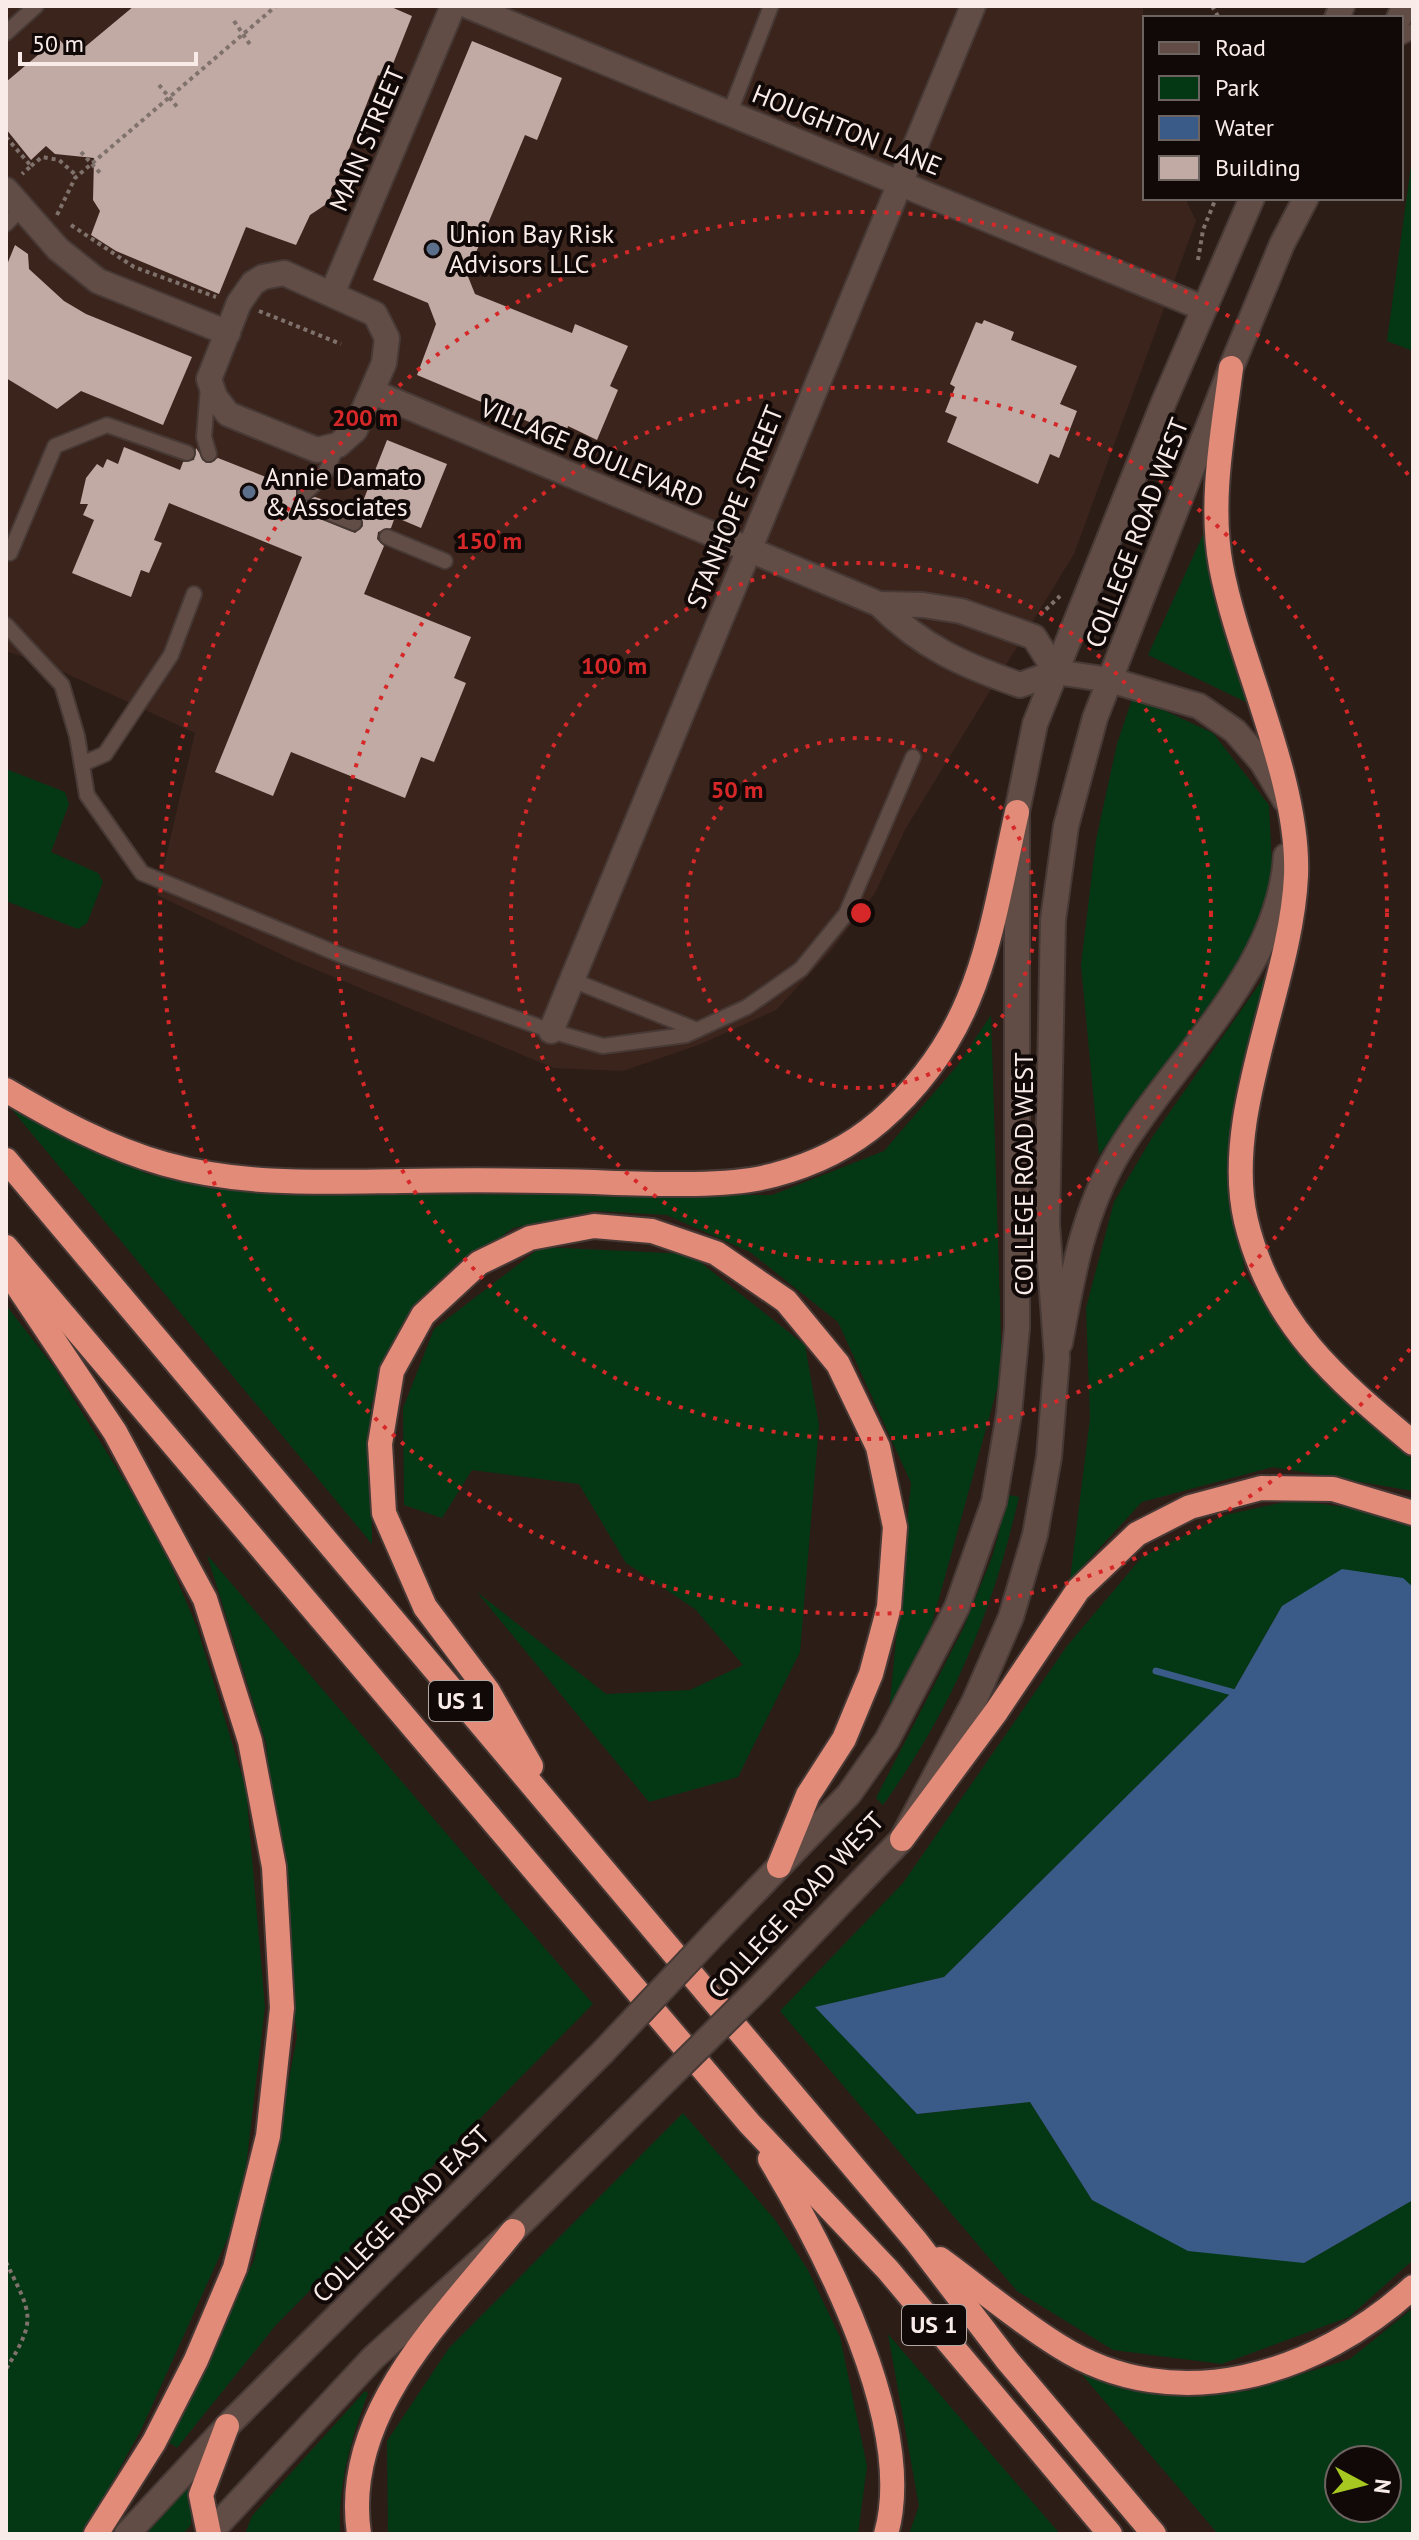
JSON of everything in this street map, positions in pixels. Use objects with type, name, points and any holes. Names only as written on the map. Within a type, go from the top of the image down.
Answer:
[{"type":"highway","points":[[1231,368],[1220,467],[1217,537],[1222,568],[1290,807],[1296,875],[1288,943],[1246,1118],[1241,1168],[1246,1218],[1260,1268],[1284,1315],[1313,1353],[1341,1381],[1413,1443]]},
{"type":"highway","points":[[6,1090],[78,1132],[166,1164],[274,1184],[445,1180],[712,1182],[772,1176],[828,1156],[878,1123],[922,1081],[954,1035],[974,990],[1017,812]]},
{"type":"highway","name":"US 1","points":[[6,1160],[916,2241],[1007,2360],[1154,2534]]},
{"type":"highway","points":[[562,1821],[488,1691],[425,1607],[384,1513],[380,1444],[392,1371],[423,1315],[479,1263],[530,1238],[594,1226],[652,1231],[716,1253],[786,1301],[838,1364],[878,1447],[895,1527],[889,1607],[871,1674],[844,1739],[808,1795],[779,1866]]},
{"type":"highway","name":"US 1","points":[[6,1247],[749,2123],[888,2270],[1110,2534]]},
{"type":"highway","points":[[6,1269],[115,1432],[205,1599],[250,1741],[274,1867],[282,2008],[268,2136],[235,2268],[196,2360],[154,2442],[96,2534]]},
{"type":"highway","points":[[902,1839],[996,1712],[1078,1590],[1137,1534],[1190,1507],[1261,1488],[1333,1489],[1413,1513]]},
{"type":"highway","points":[[749,2123],[815,2235],[872,2371],[891,2453],[886,2534]]},
{"type":"highway","points":[[359,2534],[355,2505],[367,2441],[393,2383],[513,2231]]},
{"type":"highway","points":[[916,2241],[1060,2347],[1101,2367],[1161,2382],[1218,2383],[1292,2366],[1346,2339],[1413,2287]]},
{"type":"highway","points":[[209,2534],[201,2495],[227,2426]]},
{"type":"street","name":"MAIN STREET","points":[[332,294],[453,6]]},
{"type":"street","name":"HOUGHTON LANE","points":[[468,6],[1203,308]]},
{"type":"street","name":"STANHOPE STREET","points":[[551,1031],[973,6]]},
{"type":"street","points":[[15,185],[14,216],[98,281],[228,333]]},
{"type":"street","name":"COLLEGE ROAD WEST","points":[[715,1933],[849,1794],[900,1719],[957,1607],[994,1502],[1009,1414],[1017,1328],[1017,812],[1035,724],[1203,308],[1251,200]]},
{"type":"street","name":"COLLEGE ROAD WEST","points":[[513,2231],[760,1987],[902,1839],[974,1702],[1011,1617],[1035,1535],[1049,1457],[1057,1358],[1047,1224],[1053,920],[1066,826],[1095,718],[1231,368],[1282,244],[1305,200]]},
{"type":"street","points":[[284,273],[332,294],[375,314],[387,338],[384,363],[355,430],[338,445],[317,450],[228,414],[215,397],[209,379],[239,303],[253,283],[263,277],[284,273]]},
{"type":"street","name":"VILLAGE BOULEVARD","points":[[373,392],[879,604],[923,605],[961,611],[1034,637],[1056,672]]},
{"type":"street","name":"VILLAGE BOULEVARD","points":[[879,604],[906,632],[929,646],[1020,685],[1056,672],[1110,680],[1199,706],[1235,731],[1262,762],[1290,807]]},
{"type":"street","points":[[1057,1358],[1078,1250],[1094,1198],[1118,1152],[1256,957],[1271,928],[1286,870],[1290,807]]},
{"type":"street","name":"COLLEGE ROAD EAST","points":[[127,2534],[227,2426],[603,2052],[715,1933]]},
{"type":"street","points":[[209,2534],[373,2358],[513,2231]]},
{"type":"lane","points":[[6,33],[36,6]]},
{"type":"lane","points":[[730,112],[771,6]]},
{"type":"lane","points":[[209,379],[203,418],[209,454]]},
{"type":"lane","points":[[10,553],[55,446],[107,425],[187,453]]},
{"type":"lane","points":[[305,493],[324,475],[338,445]]},
{"type":"lane","points":[[327,512],[354,523]]},
{"type":"lane","points":[[387,537],[445,561]]},
{"type":"lane","points":[[82,764],[105,754],[171,655],[194,594]]},
{"type":"lane","points":[[6,625],[62,685],[87,795],[142,873],[343,956],[551,1031],[603,1046],[686,1035],[747,1007],[801,969],[846,914],[913,757]]},
{"type":"lane","points":[[572,980],[697,1030]]},
{"type":"path","points":[[57,215],[77,176],[276,6]]},
{"type":"path","points":[[234,21],[251,46]]},
{"type":"path","points":[[159,85],[178,108]]},
{"type":"path","points":[[6,137],[31,166]]},
{"type":"path","points":[[81,152],[101,174]]},
{"type":"path","points":[[15,185],[21,174],[42,157],[59,160],[77,176]]},
{"type":"path","points":[[48,208],[134,267],[239,303],[341,344]]},
{"type":"path","points":[[6,2262],[25,2302],[29,2330],[6,2369]]},
{"type":"shaded area","points":[[6,6],[1143,6],[1143,200],[1186,200],[1196,221],[1074,554],[906,828],[875,893],[830,952],[776,1010],[701,1044],[623,1071],[554,1068],[295,961],[157,895],[195,733],[50,666],[6,651]]},
{"type":"green space","points":[[1413,151],[1413,351],[1387,341]]},
{"type":"green space","points":[[1208,524],[1248,703],[1148,655]]},
{"type":"green space","points":[[1133,696],[1213,733],[1269,805],[1273,887],[1246,956],[1099,1155],[1081,965],[1096,840],[1117,744]]},
{"type":"green space","points":[[6,769],[65,792],[69,804],[51,852],[98,873],[103,882],[87,923],[78,929],[6,901]]},
{"type":"green space","points":[[1270,969],[1231,1145],[1245,1277],[1342,1394],[1413,1460],[1413,1491],[1273,1467],[1142,1502],[1070,1580],[1090,1418],[1086,1308],[1114,1202],[1153,1136]]},
{"type":"green space","points":[[991,1015],[1002,1371],[928,1638],[889,1712],[911,1483],[838,1322],[750,1252],[667,1215],[595,1211],[513,1228],[437,1284],[371,1404],[372,1544],[9,1106],[147,1174],[278,1194],[772,1195],[884,1151],[957,1066]]},
{"type":"green space","points":[[541,1247],[690,1254],[805,1345],[819,1425],[800,1652],[738,1777],[649,1802],[477,1592],[606,1694],[690,1690],[743,1665],[695,1609],[626,1563],[579,1484],[472,1470],[442,1518],[404,1505],[403,1408],[434,1329]]},
{"type":"green space","points":[[6,1305],[54,1367],[158,1535],[197,1627],[246,1789],[265,2007],[241,2209],[141,2430],[83,2534],[6,2534]]},
{"type":"green space","points":[[1009,1495],[1019,1497],[983,1620],[930,1732],[883,1805],[876,1798],[963,1629],[992,1557]]},
{"type":"green space","points":[[1294,1500],[1393,1514],[1413,1528],[1413,1587],[1402,1578],[1282,1606],[1234,1690],[944,1977],[816,2007],[917,2114],[1030,2102],[1092,2200],[1304,2263],[1413,2200],[1413,2260],[1349,2317],[1222,2364],[1113,2350],[1017,2291],[780,2011],[903,1883],[1067,1646],[1142,1557],[1225,1515]]},
{"type":"green space","points":[[207,1555],[593,2004],[276,2325],[177,2448],[169,2442],[254,2260],[297,2037],[266,1743]]},
{"type":"green space","points":[[683,2113],[776,2221],[808,2270],[840,2337],[867,2466],[858,2534],[388,2534],[387,2441],[449,2348]]},
{"type":"green space","points":[[1413,2308],[1413,2534],[1218,2534],[1072,2363],[1176,2390],[1248,2391],[1350,2359]]},
{"type":"green space","points":[[888,2334],[1060,2534],[909,2534],[919,2506]]},
{"type":"green space","points":[[365,2391],[368,2393],[343,2479],[340,2534],[245,2534],[252,2516]]},
{"type":"green space","points":[[187,2489],[191,2491],[191,2525],[183,2534],[146,2534]]},
{"type":"water","points":[[1342,1569],[1403,1578],[1413,1587],[1413,2200],[1304,2263],[1188,2251],[1092,2200],[1030,2102],[917,2114],[815,2007],[944,1977],[1234,1690],[1282,1606]]},
{"type":"building","points":[[134,6],[389,6],[412,16],[387,79],[378,75],[328,203],[310,215],[296,245],[246,227],[219,294],[116,251],[91,235],[100,211],[93,200],[94,158],[55,154],[46,146],[31,160],[6,129],[6,82],[58,38],[74,56]]},
{"type":"building","points":[[472,41],[562,78],[537,140],[525,135],[467,274],[475,294],[572,333],[575,324],[628,346],[610,386],[618,390],[597,440],[568,426],[565,437],[417,375],[436,324],[428,303],[373,280]]},
{"type":"building","points":[[15,245],[28,254],[29,269],[64,301],[86,314],[192,357],[163,425],[81,391],[57,409],[6,378],[6,267]]},
{"type":"building","points":[[984,320],[1014,332],[1011,340],[1077,366],[1060,404],[1077,411],[1059,458],[1050,454],[1038,484],[947,442],[957,417],[945,412],[955,387],[950,384],[976,322],[982,324]]},
{"type":"building","points":[[387,440],[447,464],[421,528],[395,517],[391,528],[378,532],[377,539],[384,546],[364,594],[471,637],[454,678],[466,683],[434,762],[421,757],[405,798],[291,752],[273,796],[215,772],[302,557],[169,503],[154,540],[162,543],[149,573],[141,570],[131,597],[72,573],[94,520],[83,515],[88,504],[80,504],[86,478],[97,464],[103,468],[107,459],[118,464],[124,447],[180,470],[183,462],[194,460],[196,448],[206,463],[218,458],[296,489],[296,496],[301,502],[315,497],[324,500],[313,506],[315,517],[355,533],[363,526],[358,514]]},
{"type":"waterway","points":[[1156,1671],[1239,1694]]},
{"type":"place","name":"Union Bay Risk Advisors LLC","points":[[433,249]]},
{"type":"place","name":"Annie Damato & Associates","points":[[249,492]]}]
